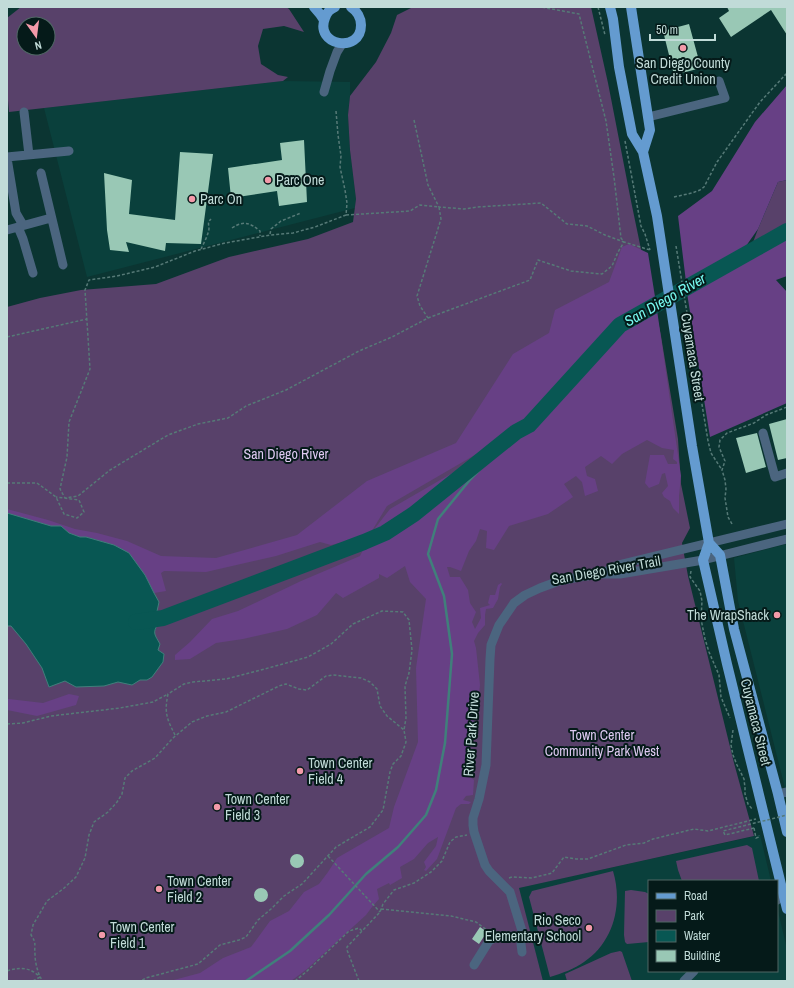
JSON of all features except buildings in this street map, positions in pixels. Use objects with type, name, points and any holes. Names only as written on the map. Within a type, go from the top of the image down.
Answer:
[{"type":"main road","points":[[314,7],[324,20]]},
{"type":"main road","points":[[335,7],[327,12],[324,20],[324,30],[325,34],[330,40],[342,44],[354,40],[360,33],[361,24],[357,9]]},
{"type":"main road","name":"Cuyamaca Street","points":[[610,7],[619,67],[632,134],[643,152],[657,216],[692,446],[709,543],[703,560],[776,880]]},
{"type":"main road","name":"Cuyamaca Street","points":[[631,7],[650,130],[643,152]]},
{"type":"main road","points":[[709,543],[720,555]]},
{"type":"main road","name":"Cuyamaca Street","points":[[720,555],[734,629],[783,793],[787,832]]},
{"type":"main road","name":"Cuyamaca Street","points":[[780,898],[787,908]]},
{"type":"street","points":[[330,40],[330,70]]},
{"type":"street","points":[[324,92],[336,52],[342,44]]},
{"type":"street","points":[[648,117],[725,98],[719,81]]},
{"type":"street","points":[[24,112],[29,155]]},
{"type":"street","points":[[32,273],[16,212],[7,157],[69,152]]},
{"type":"street","points":[[40,173],[63,265]]},
{"type":"street","points":[[7,230],[51,218]]},
{"type":"street","points":[[763,433],[775,476],[787,473]]},
{"type":"street","name":"River Park Drive","points":[[602,574],[618,565],[787,524]]},
{"type":"street","name":"River Park Drive","points":[[522,952],[522,931],[510,892],[489,871],[474,832],[473,825],[473,818],[479,799],[486,765],[491,645],[499,625],[514,603],[525,595],[559,581],[602,574],[620,574],[703,560],[787,539]]},
{"type":"street","points":[[474,965],[489,941],[495,938],[507,936],[522,937]]},
{"type":"street","points":[[684,981],[693,972]]},
{"type":"path","points":[[541,7],[579,14],[606,121],[621,238],[624,242]]},
{"type":"path","points":[[674,197],[692,193],[704,187],[717,162],[760,102],[787,73]]},
{"type":"path","points":[[336,111],[341,156],[340,167],[347,204],[346,215]]},
{"type":"path","points":[[414,120],[428,185],[439,207],[441,219],[417,296],[420,306],[428,318]]},
{"type":"path","points":[[65,498],[60,489],[67,457],[69,422],[90,369],[85,290],[89,280],[117,276],[155,267],[201,249],[225,243],[270,234],[293,233],[315,227],[346,215],[410,211],[420,206],[464,209],[541,203],[567,224],[587,226],[605,236],[650,250]]},
{"type":"path","points":[[270,234],[271,229],[281,221],[301,213]]},
{"type":"path","points":[[201,249],[209,229],[208,222],[210,219]]},
{"type":"path","points":[[232,228],[238,224],[249,223],[260,231],[260,236]]},
{"type":"path","points":[[65,498],[78,496],[110,470],[168,435],[198,424],[228,418],[246,406],[286,390],[359,351],[392,337],[428,318],[530,280],[538,260],[571,271],[602,274],[612,266],[624,242]]},
{"type":"path","points":[[676,246],[708,441],[711,453],[722,470],[725,480],[725,498],[728,516],[732,524]]},
{"type":"path","points":[[7,337],[87,318]]},
{"type":"path","points":[[722,470],[725,462],[719,447],[720,440],[727,433],[754,423],[766,415],[787,407]]},
{"type":"path","points":[[7,483],[37,483],[56,497],[64,514],[77,518],[84,512],[79,500],[56,497]]},
{"type":"path","points":[[693,566],[690,577],[700,591],[702,601],[701,619],[705,639],[719,675],[721,697],[731,722]]},
{"type":"path","points":[[7,724],[23,723],[51,716],[120,708],[153,702],[184,684],[226,680],[308,657],[331,644],[354,624],[382,611],[403,612],[409,620],[412,650],[409,673],[405,686],[406,718],[404,730],[406,742],[401,756],[393,764],[390,772],[383,810],[370,828],[336,847],[302,884],[284,896],[258,920],[246,937],[220,945],[198,964],[146,978],[141,981]]},
{"type":"path","points":[[40,977],[36,967],[36,942],[31,935],[40,911],[47,901],[76,877],[85,858],[89,835],[94,822],[108,812],[117,802],[122,794],[125,778],[132,771],[155,758],[175,736],[192,722],[208,716],[226,712],[279,686],[286,684],[300,690],[307,690],[326,676],[333,675],[361,678],[370,682],[377,689],[380,706],[387,716],[404,730]]},
{"type":"path","points":[[168,694],[166,706],[168,721],[175,736]]},
{"type":"path","points":[[732,726],[731,746],[733,755],[744,779],[744,794],[748,804],[754,810],[757,825]]},
{"type":"path","points":[[758,831],[759,836],[756,838],[754,828],[726,835],[723,831],[787,815]]},
{"type":"path","points":[[502,884],[508,878],[512,877],[532,878],[552,873],[564,857],[588,859],[626,844],[644,843],[694,829],[708,831],[756,819]]},
{"type":"path","points":[[359,981],[347,950],[347,946],[380,911],[383,904],[394,890],[414,883],[431,872],[442,861],[450,842],[456,837],[474,832]]},
{"type":"path","points":[[328,856],[380,911],[451,916],[476,922],[495,938]]},
{"type":"path","points":[[295,981],[349,931],[359,928],[362,931]]},
{"type":"path","points":[[7,971],[16,968],[32,970],[43,981]]},
{"type":"path","points":[[33,981],[40,977]]},
{"type":"shaded area","points":[[283,81],[350,82],[348,115],[350,150],[356,199],[355,208],[87,277],[44,108]]},
{"type":"shaded area","points":[[787,85],[787,180],[778,182],[758,229],[746,246],[686,282],[678,216],[712,191],[755,122]]},
{"type":"shaded area","points":[[787,237],[787,276],[776,280],[787,292],[787,403],[710,437],[687,293]]},
{"type":"shaded area","points":[[629,244],[648,253],[656,303],[618,324],[528,424],[387,506],[370,534],[331,545],[320,542],[276,556],[206,572],[164,571],[161,573],[166,591],[154,593],[145,575],[114,545],[87,537],[80,537],[69,533],[61,526],[51,526],[7,513],[7,509],[75,529],[127,541],[161,556],[216,558],[297,535],[367,481],[456,443],[513,354],[549,333],[555,310],[609,282],[622,247]]},
{"type":"shaded area","points":[[657,310],[681,476],[679,514],[662,493],[668,486],[665,473],[662,474],[659,484],[649,488],[645,483],[650,455],[664,455],[668,464],[677,464],[677,462],[673,459],[674,450],[662,448],[647,440],[622,454],[612,464],[601,456],[585,467],[587,476],[595,479],[598,491],[585,496],[582,482],[576,476],[564,484],[573,497],[548,514],[509,526],[494,550],[486,548],[487,531],[480,529],[476,541],[469,551],[461,571],[447,567],[450,577],[460,577],[468,590],[470,603],[476,612],[472,622],[475,629],[481,618],[480,608],[490,605],[488,603],[490,595],[495,595],[498,585],[501,583],[502,584],[498,599],[493,608],[486,609],[485,625],[478,633],[474,641],[480,685],[478,702],[468,745],[469,776],[474,780],[473,795],[466,796],[463,800],[471,802],[469,804],[461,804],[456,808],[437,859],[426,871],[424,870],[426,867],[424,862],[436,846],[438,837],[428,843],[414,859],[400,867],[402,878],[390,885],[389,883],[377,889],[379,899],[366,915],[307,969],[291,981],[170,981],[200,973],[223,958],[251,947],[270,921],[289,911],[304,892],[319,884],[337,858],[389,828],[394,807],[418,742],[416,668],[426,599],[410,582],[405,566],[387,578],[379,574],[379,578],[343,598],[336,593],[317,615],[287,629],[243,639],[216,643],[190,659],[175,660],[175,655],[212,619],[238,611],[301,581],[360,556],[372,532],[390,509],[532,427],[622,328]]},
{"type":"shaded area","points":[[787,544],[787,788],[785,788],[738,601],[734,558]]},
{"type":"shaded area","points":[[69,694],[79,696],[76,705],[37,716],[7,710],[7,699],[43,703]]},
{"type":"shaded area","name":"Rio Seco Elementary School","points":[[760,835],[771,880],[648,880],[648,972],[778,972],[778,911],[787,949],[787,981],[543,981],[518,888]]},
{"type":"green space","points":[[21,7],[286,7],[289,9],[304,32],[284,26],[263,29],[258,46],[261,64],[278,75],[288,77],[283,81],[9,112],[7,89],[7,18]]},
{"type":"green space","name":"San Diego River","points":[[413,7],[591,7],[608,83],[642,254],[651,286],[661,336],[678,439],[681,484],[690,528],[682,543],[688,576],[734,763],[754,836],[519,888],[543,981],[7,981],[7,307],[40,298],[81,290],[156,284],[229,257],[308,239],[353,222],[356,199],[350,150],[348,115],[350,96],[376,62],[391,33],[397,15]]},
{"type":"green space","points":[[787,180],[787,225],[752,245],[778,182]]},
{"type":"green space","points":[[747,845],[752,848],[759,880],[682,880],[676,861]]},
{"type":"green space","points":[[613,871],[617,896],[616,909],[614,921],[603,944],[584,962],[568,971],[550,977],[529,897],[532,891]]},
{"type":"green space","points":[[631,890],[648,894],[648,942],[627,944],[625,942],[625,891]]},
{"type":"green space","points":[[622,952],[632,981],[567,981],[565,974],[611,953]]},
{"type":"water","points":[[7,513],[51,526],[61,526],[69,533],[114,545],[129,553],[145,575],[159,602],[156,616],[158,624],[155,634],[160,644],[158,650],[164,654],[163,662],[152,677],[147,680],[140,680],[132,685],[118,682],[104,686],[76,687],[65,681],[49,687],[42,668],[26,644],[11,626],[7,626]]},
{"type":"waterway","name":"San Diego River","points":[[136,622],[163,618],[385,533],[414,514],[516,432],[529,425],[620,325],[787,231]]},
{"type":"waterway","points":[[246,981],[290,951],[329,915],[366,874],[398,847],[426,815],[436,790],[445,743],[452,654],[444,596],[428,554],[438,519],[469,481],[516,432]]},
{"type":"place","name":"San Diego County Credit Union","points":[[683,48]]},
{"type":"place","name":"Parc One","points":[[268,180]]},
{"type":"place","name":"Parc On","points":[[192,199]]},
{"type":"place","name":"The WrapShack","points":[[777,615]]},
{"type":"place","name":"Town Center Field 4","points":[[300,771]]},
{"type":"place","name":"Town Center Field 3","points":[[217,807]]},
{"type":"place","name":"Town Center Field 2","points":[[159,889]]},
{"type":"place","name":"Rio Seco Elementary School","points":[[589,928]]},
{"type":"place","name":"Town Center Field 1","points":[[102,935]]},
{"type":"park label","name":"Town Center Community Park West","points":[[602,744]]}]
